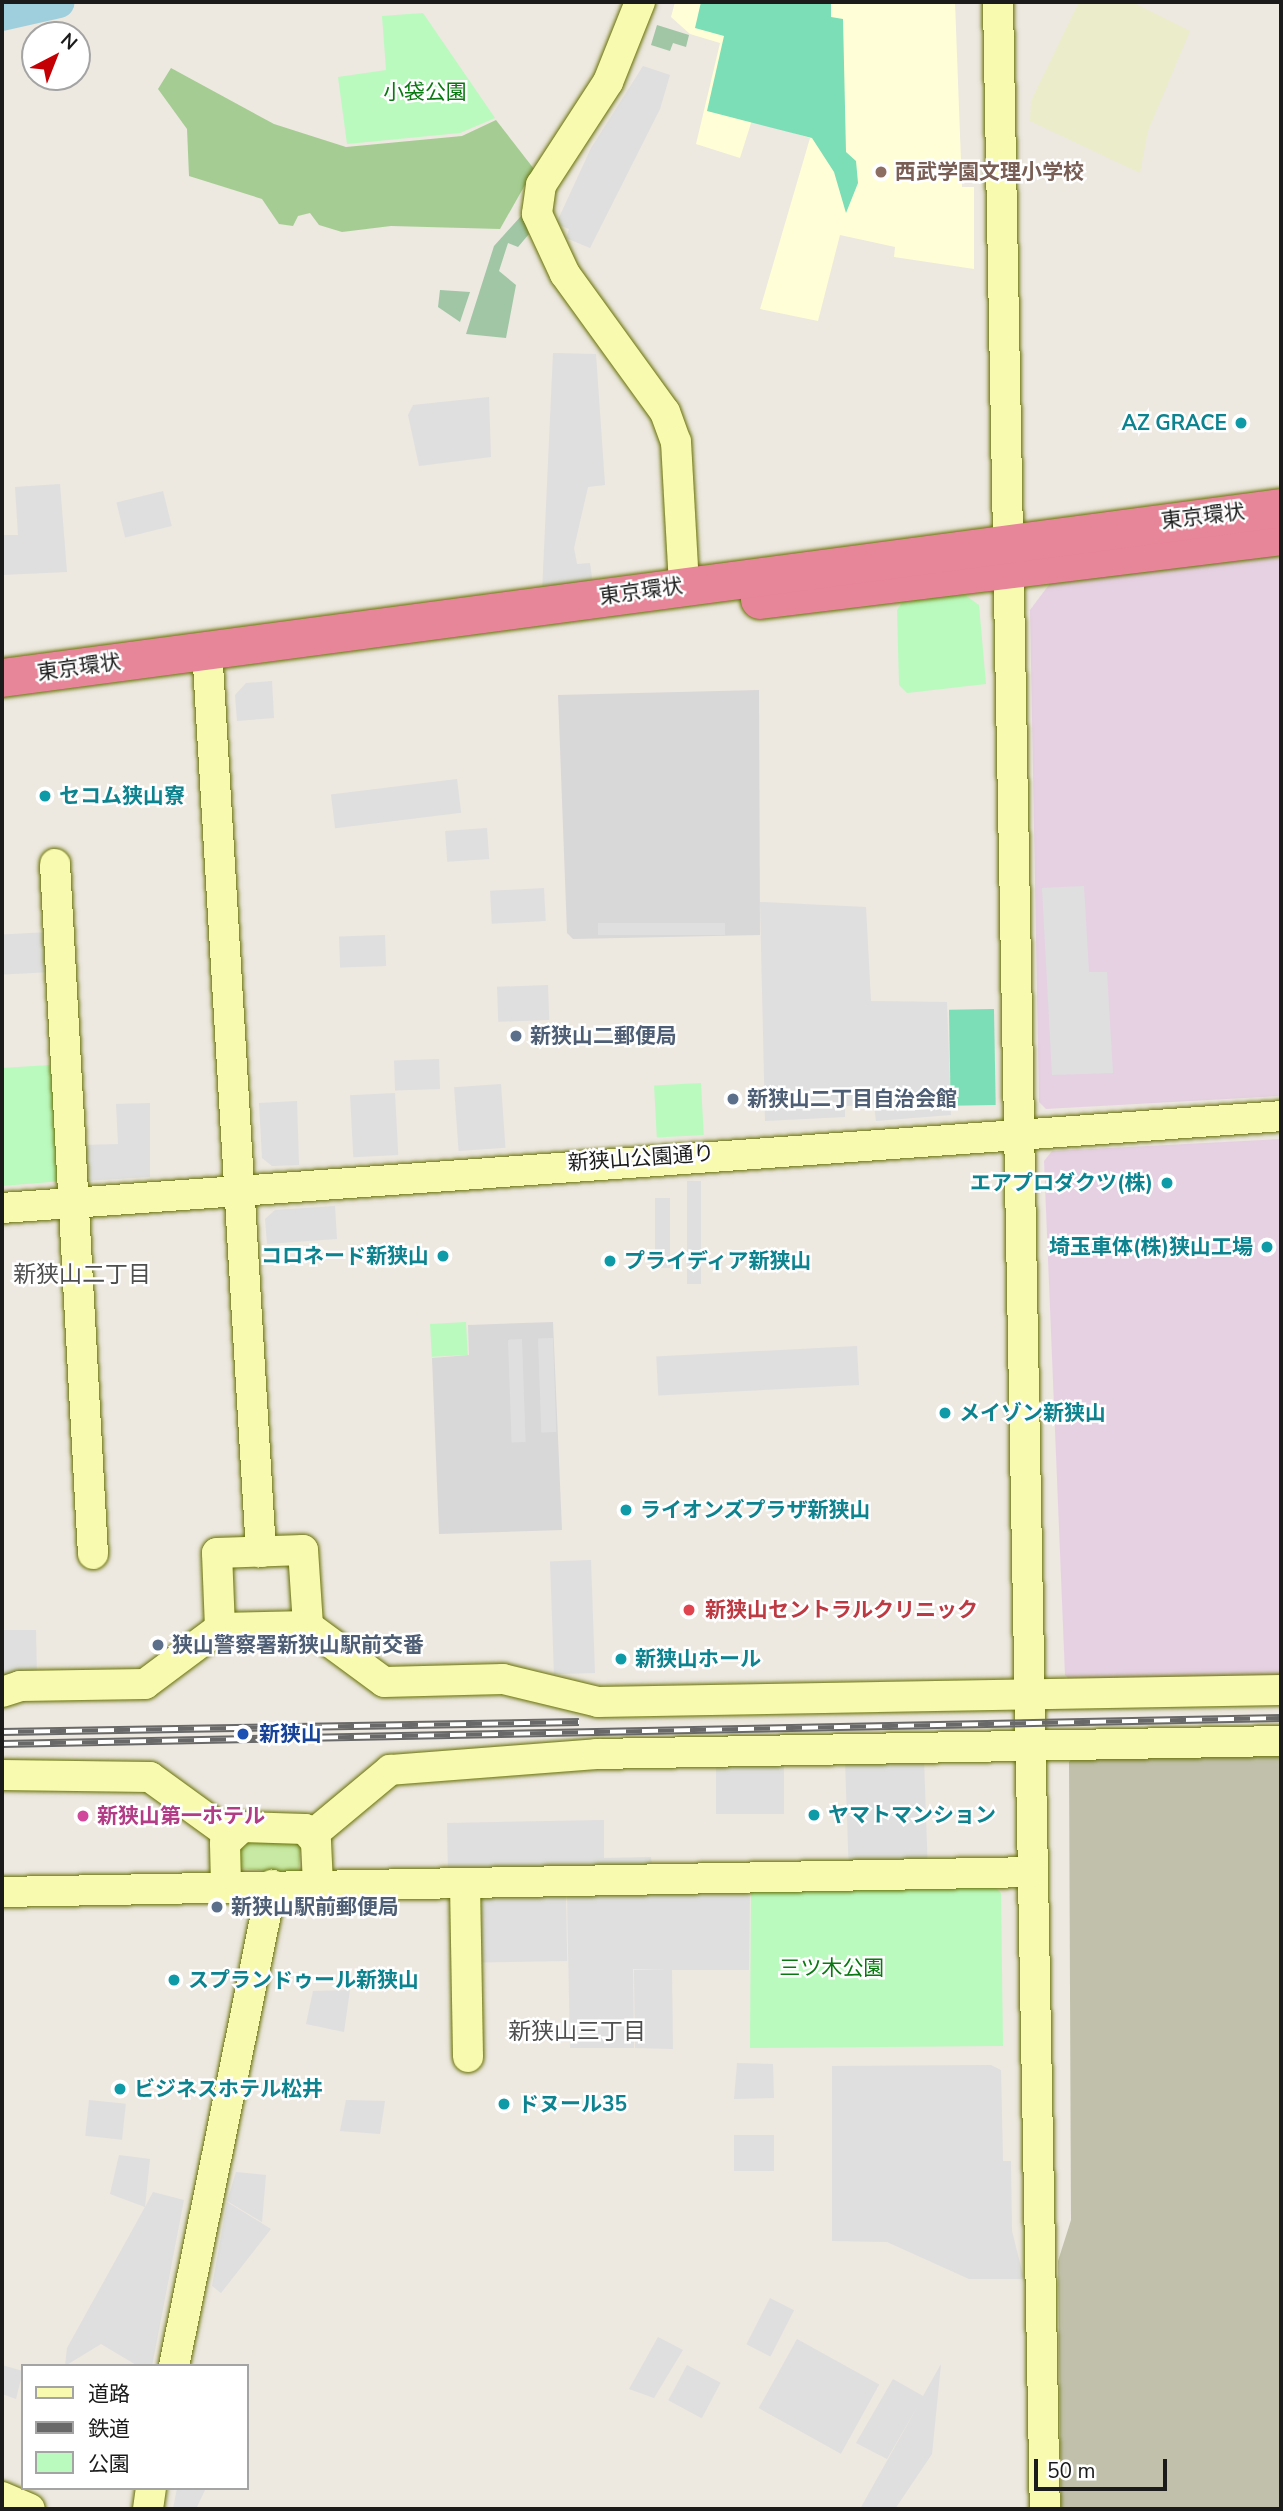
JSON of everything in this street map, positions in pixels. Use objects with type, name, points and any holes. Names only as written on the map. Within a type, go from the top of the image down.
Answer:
[{"type":"highway","name":"東京環状","points":[[2,678],[208,660],[1006,555],[1281,508]]},
{"type":"highway","name":"東京環状","points":[[2,701],[208,660],[684,585],[1006,555],[1281,536]]},
{"type":"street","points":[[639,2],[608,82],[547,175],[536,205],[565,274],[665,412],[676,442],[684,585]]},
{"type":"street","points":[[998,2],[1016,1131],[1045,2509]]},
{"type":"street","points":[[208,660],[261,1552]]},
{"type":"street","points":[[55,864],[93,1554]]},
{"type":"street","name":"新狭山公園通り","points":[[2,1208],[1016,1131],[1281,1116]]},
{"type":"street","points":[[220,1628],[217,1553],[303,1550],[308,1626]]},
{"type":"street","points":[[2,1692],[20,1686],[145,1684],[206,1632],[220,1628],[308,1626],[384,1682],[502,1679],[598,1702],[1281,1690]]},
{"type":"street","points":[[312,1836],[390,1770],[597,1754],[1281,1741]]},
{"type":"street","points":[[2,1774],[150,1777],[230,1835],[262,1827],[305,1829],[312,1836],[318,1884]]},
{"type":"street","points":[[226,1885],[230,1835]]},
{"type":"street","points":[[2,1892],[226,1885],[465,1884],[1031,1872]]},
{"type":"street","points":[[465,1884],[468,2057]]},
{"type":"street","points":[[174,2364],[272,1885]]},
{"type":"street","points":[[148,2509],[151,2490]]},
{"type":"street","points":[[2,2497],[30,2509]]},
{"type":"shaded area","name":"西武学園文理小学校","points":[[675,2],[955,2],[962,187],[974,187],[974,269],[894,257],[895,247],[840,235],[818,321],[760,309],[810,138],[752,120],[740,158],[696,144],[720,43],[690,34],[671,17]]},
{"type":"shaded area","points":[[1079,2],[1132,2],[1190,31],[1148,131],[1140,173],[1030,121],[1031,101]]},
{"type":"shaded area","points":[[657,25],[689,35],[686,47],[673,43],[670,51],[651,45]]},
{"type":"shaded area","points":[[643,66],[670,75],[660,109],[590,248],[566,238],[569,229],[556,224],[591,148]]},
{"type":"shaded area","points":[[522,215],[529,234],[518,247],[508,243],[499,271],[516,285],[506,338],[466,334],[494,246]]},
{"type":"shaded area","points":[[440,290],[470,292],[460,322],[438,307]]},
{"type":"shaded area","points":[[553,353],[596,354],[605,485],[588,487],[574,548],[577,564],[590,563],[593,584],[542,593]]},
{"type":"shaded area","points":[[489,397],[491,457],[419,466],[408,415],[413,405]]},
{"type":"shaded area","points":[[60,484],[67,572],[2,575],[2,535],[18,535],[15,487]]},
{"type":"shaded area","points":[[163,491],[172,526],[125,538],[116,503]]},
{"type":"shaded area","points":[[1281,551],[1281,1096],[1046,1109],[1039,1102],[1030,610],[1051,582]]},
{"type":"shaded area","points":[[272,681],[274,718],[237,721],[235,695],[246,683]]},
{"type":"shaded area","points":[[759,690],[760,935],[573,939],[567,933],[558,695]]},
{"type":"shaded area","points":[[457,779],[461,813],[335,828],[331,794]]},
{"type":"shaded area","points":[[487,828],[489,859],[447,862],[445,831]]},
{"type":"shaded area","points":[[1084,886],[1089,972],[1107,972],[1113,1073],[1052,1075],[1042,888]]},
{"type":"shaded area","points":[[544,888],[546,921],[492,924],[490,891]]},
{"type":"shaded area","points":[[760,902],[866,907],[871,1001],[947,1002],[951,1115],[876,1121],[874,1105],[845,1106],[845,1117],[765,1121]]},
{"type":"shaded area","points":[[598,923],[725,923],[725,935],[598,935]]},
{"type":"shaded area","points":[[49,932],[51,972],[4,974],[2,934]]},
{"type":"shaded area","points":[[385,935],[386,966],[340,968],[339,937]]},
{"type":"shaded area","points":[[548,985],[549,1020],[498,1022],[497,987]]},
{"type":"shaded area","points":[[439,1059],[440,1089],[395,1091],[394,1061]]},
{"type":"shaded area","points":[[501,1084],[505,1148],[459,1151],[454,1087]]},
{"type":"shaded area","points":[[395,1093],[398,1155],[353,1157],[350,1095]]},
{"type":"shaded area","points":[[297,1101],[299,1165],[272,1166],[262,1158],[259,1103]]},
{"type":"shaded area","points":[[150,1103],[150,1177],[85,1181],[84,1145],[118,1144],[116,1104]]},
{"type":"shaded area","points":[[1281,1139],[1281,1677],[1070,1680],[1065,1675],[1044,1161],[1052,1151]]},
{"type":"shaded area","points":[[687,1181],[701,1181],[701,1284],[687,1284]]},
{"type":"shaded area","points":[[655,1198],[670,1198],[670,1268],[655,1268]]},
{"type":"shaded area","points":[[335,1206],[337,1239],[267,1244],[265,1219],[275,1210]]},
{"type":"shaded area","points":[[553,1322],[562,1530],[439,1534],[432,1358],[469,1355],[468,1325]]},
{"type":"shaded area","points":[[553,1338],[556,1432],[541,1432],[538,1339]]},
{"type":"shaded area","points":[[508,1339],[522,1339],[526,1442],[512,1442]]},
{"type":"shaded area","points":[[857,1346],[859,1385],[658,1395],[656,1357]]},
{"type":"shaded area","points":[[591,1560],[595,1673],[554,1674],[550,1561]]},
{"type":"shaded area","points":[[3,1630],[36,1630],[37,1677],[2,1682]]},
{"type":"shaded area","points":[[1281,1750],[1281,2509],[1061,2509],[1058,2261],[1071,2220],[1069,1762],[1076,1754]]},
{"type":"shaded area","points":[[924,1759],[928,1862],[849,1865],[845,1762]]},
{"type":"shaded area","points":[[716,1761],[784,1761],[784,1814],[716,1814]]},
{"type":"shaded area","points":[[604,1820],[604,1858],[651,1857],[652,1865],[448,1874],[447,1823]]},
{"type":"shaded area","points":[[750,1889],[749,1970],[672,1970],[673,2049],[635,2048],[634,1970],[668,1970],[633,1969],[634,2048],[570,2048],[567,1893]]},
{"type":"shaded area","points":[[566,1893],[567,1961],[482,1962],[481,1894]]},
{"type":"shaded area","points":[[350,1990],[344,2032],[306,2024],[313,1991]]},
{"type":"shaded area","points":[[737,2063],[773,2064],[774,2098],[734,2099]]},
{"type":"shaded area","points":[[991,2065],[1001,2070],[1003,2161],[1011,2161],[1012,2231],[1024,2279],[969,2279],[887,2242],[832,2241],[832,2066]]},
{"type":"shaded area","points":[[89,2100],[126,2104],[122,2140],[85,2136]]},
{"type":"shaded area","points":[[346,2100],[385,2101],[380,2134],[340,2131]]},
{"type":"shaded area","points":[[734,2135],[774,2135],[774,2171],[734,2171]]},
{"type":"shaded area","points":[[119,2155],[150,2159],[145,2207],[110,2194]]},
{"type":"shaded area","points":[[236,2172],[266,2175],[262,2222],[227,2201]]},
{"type":"shaded area","points":[[153,2192],[184,2200],[152,2364],[135,2364],[101,2344],[65,2364],[67,2348]]},
{"type":"shaded area","points":[[227,2202],[271,2229],[221,2293],[212,2286]]},
{"type":"shaded area","points":[[770,2298],[794,2310],[770,2357],[746,2344]]},
{"type":"shaded area","points":[[658,2337],[683,2350],[654,2398],[629,2389]]},
{"type":"shaded area","points":[[797,2339],[879,2385],[841,2454],[759,2408]]},
{"type":"shaded area","points":[[941,2364],[932,2454],[895,2509],[860,2509],[920,2402],[887,2459],[856,2443],[893,2379],[923,2396]]},
{"type":"shaded area","points":[[2,2365],[21,2370],[16,2399],[2,2394]]},
{"type":"shaded area","points":[[687,2365],[721,2383],[702,2418],[668,2400]]},
{"type":"shaded area","points":[[177,2490],[205,2490],[196,2509],[173,2509]]},
{"type":"green space","points":[[701,2],[831,2],[831,17],[843,19],[846,152],[856,161],[858,183],[846,213],[834,172],[812,138],[707,111],[724,36],[695,28]]},
{"type":"green space","name":"小袋公園","points":[[423,13],[495,118],[460,133],[347,144],[338,77],[386,70],[382,16]]},
{"type":"green space","points":[[171,68],[274,124],[346,147],[462,136],[496,120],[534,169],[500,229],[391,226],[342,232],[319,225],[310,213],[298,216],[293,226],[279,224],[262,199],[189,176],[187,129],[158,89]]},
{"type":"green space","points":[[962,593],[979,605],[986,684],[907,693],[899,685],[897,610],[905,598]]},
{"type":"green space","points":[[994,1009],[996,1105],[951,1106],[949,1010]]},
{"type":"green space","points":[[50,1065],[63,1181],[2,1186],[2,1068]]},
{"type":"green space","points":[[701,1083],[704,1135],[657,1137],[654,1085]]},
{"type":"green space","points":[[466,1322],[468,1355],[432,1357],[430,1324]]},
{"type":"green space","points":[[292,1839],[301,1844],[298,1874],[238,1868],[236,1853],[244,1842]]},
{"type":"green space","name":"三ツ木公園","points":[[993,1885],[1001,1893],[1003,2046],[750,2048],[751,1889]]},
{"type":"waterway","points":[[2,15],[59,2]]},
{"type":"railway","points":[[2,1744],[1281,1718]]},
{"type":"railway","points":[[2,1732],[579,1722]]},
{"type":"place","name":"西武学園文理小学校","points":[[881,172]]},
{"type":"place","name":"AZ GRACE","points":[[1241,423]]},
{"type":"place","name":"セコム狭山寮","points":[[45,796]]},
{"type":"place","name":"新狭山二郵便局","points":[[516,1036]]},
{"type":"place","name":"新狭山二丁目自治会館","points":[[733,1099]]},
{"type":"place","name":"エアプロダクツ(株)","points":[[1167,1183]]},
{"type":"place","name":"埼玉車体(株)狭山工場","points":[[1267,1247]]},
{"type":"place","name":"コロネード新狭山","points":[[443,1256]]},
{"type":"place","name":"プライディア新狭山","points":[[610,1261]]},
{"type":"place","name":"メイゾン新狭山","points":[[945,1413]]},
{"type":"place","name":"ライオンズプラザ新狭山","points":[[626,1510]]},
{"type":"place","name":"新狭山セントラルクリニック","points":[[689,1610]]},
{"type":"place","name":"狭山警察署新狭山駅前交番","points":[[158,1645]]},
{"type":"place","name":"新狭山ホール","points":[[621,1659]]},
{"type":"place","name":"新狭山","points":[[243,1734]]},
{"type":"place","name":"ヤマトマンション","points":[[814,1815]]},
{"type":"place","name":"新狭山第一ホテル","points":[[83,1816]]},
{"type":"place","name":"新狭山駅前郵便局","points":[[217,1907]]},
{"type":"place","name":"スプランドゥール新狭山","points":[[174,1980]]},
{"type":"place","name":"ビジネスホテル松井","points":[[120,2089]]},
{"type":"place","name":"ドヌール35","points":[[504,2104]]},
{"type":"district","name":"新狭山二丁目","points":[[82,1275]]},
{"type":"district","name":"新狭山三丁目","points":[[577,2032]]}]
